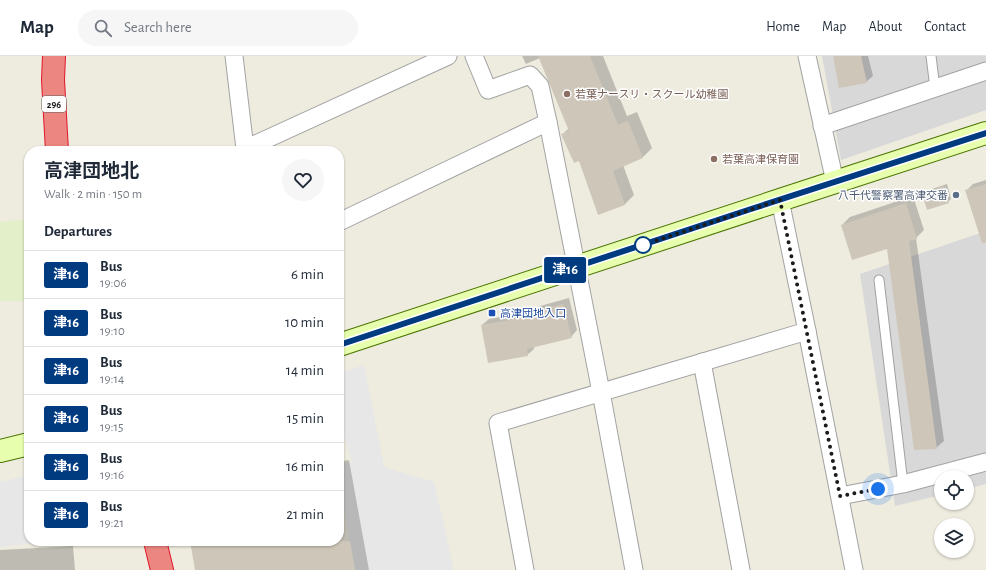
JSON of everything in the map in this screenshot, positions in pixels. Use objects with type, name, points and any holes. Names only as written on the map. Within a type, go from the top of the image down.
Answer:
[{"type":"highway","name":"296","points":[[54,56],[53,80],[57,146]]},
{"type":"highway","points":[[156,546],[162,570]]},
{"type":"street","points":[[234,56],[245,146]]},
{"type":"street","points":[[252,146],[448,56]]},
{"type":"street","points":[[474,56],[488,90],[530,75],[540,86],[577,266],[634,570]]},
{"type":"street","points":[[807,56],[835,182]]},
{"type":"street","points":[[822,126],[986,71]]},
{"type":"street","points":[[344,220],[548,122]]},
{"type":"street","points":[[344,343],[986,133]]},
{"type":"street","points":[[780,200],[854,570]]},
{"type":"street","points":[[525,570],[498,423],[807,331]]},
{"type":"street","points":[[702,362],[741,570]]},
{"type":"street","points":[[0,451],[24,445]]},
{"type":"street","points":[[840,496],[903,484],[986,462]]},
{"type":"lane","points":[[931,56],[935,88]]},
{"type":"lane","points":[[879,280],[903,484]]},
{"type":"shaded area","points":[[822,56],[986,56],[986,110],[841,160]]},
{"type":"shaded area","points":[[986,231],[986,484],[974,487],[974,470],[934,470],[934,497],[895,506],[860,274]]},
{"type":"shaded area","points":[[364,365],[384,467],[434,482],[454,570],[355,570],[344,509],[344,463],[352,462],[344,437],[344,371]]},
{"type":"shaded area","points":[[24,476],[24,545],[0,547],[0,482]]},
{"type":"green space","points":[[24,220],[24,301],[0,301],[0,222]]},
{"type":"building","points":[[538,56],[590,56],[618,125],[628,121],[643,158],[613,171],[625,205],[598,215],[579,161],[574,163],[561,134],[569,131]]},
{"type":"building","points":[[833,56],[861,56],[867,83],[839,88]]},
{"type":"building","points":[[986,184],[986,243],[982,243],[965,190]]},
{"type":"building","points":[[944,186],[949,203],[927,210],[922,193]]},
{"type":"building","points":[[906,203],[917,239],[909,241],[937,449],[914,450],[887,249],[852,260],[841,225]]},
{"type":"building","points":[[563,304],[572,338],[527,349],[528,356],[488,363],[481,325],[533,316],[532,312]]},
{"type":"building","points":[[344,541],[350,541],[355,570],[195,570],[191,546],[344,546]]},
{"type":"bus line","name":"津16","points":[[344,343],[986,133]]},
{"type":"place","name":"若葉ナースリ・スクール幼稚園","points":[[567,94]]},
{"type":"place","name":"若葉高津保育園","points":[[714,159]]},
{"type":"place","name":"八千代警察署高津交番","points":[[956,195]]},
{"type":"place","name":"高津団地入口","points":[[492,313]]},
{"type":"route","points":[[643,245],[780,200],[840,496],[878,489]]}]
